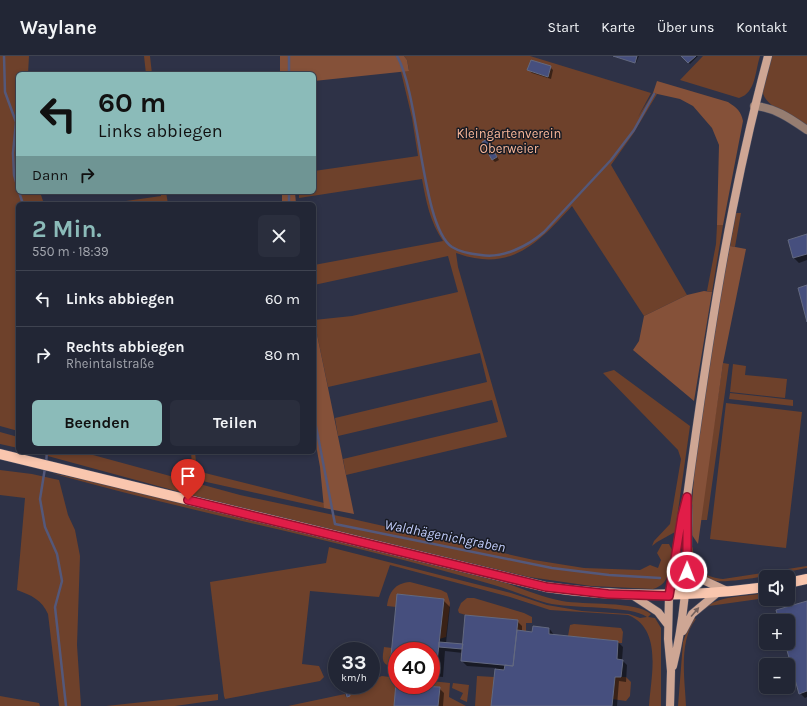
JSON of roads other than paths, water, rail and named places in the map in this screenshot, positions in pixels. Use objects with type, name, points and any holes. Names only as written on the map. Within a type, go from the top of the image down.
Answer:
[{"type":"main road","points":[[0,454],[546,587],[632,596],[716,594],[759,588]]},
{"type":"main road","points":[[795,582],[807,579]]},
{"type":"street","points":[[670,706],[671,671],[668,625],[669,596],[682,516],[687,497],[716,302],[754,106],[768,56]]},
{"type":"street","points":[[754,106],[765,106],[773,109],[807,130]]},
{"type":"street","points":[[671,671],[681,635],[686,595],[688,563],[687,497]]},
{"type":"street","points":[[688,563],[703,580],[730,592]]},
{"type":"street","points":[[681,635],[692,614],[716,594]]},
{"type":"street","points":[[632,596],[658,612],[668,625]]},
{"type":"waterway","points":[[4,56],[5,92],[16,122]]},
{"type":"waterway","name":"Waldhägenichgraben","points":[[289,56],[289,72]]},
{"type":"waterway","points":[[397,56],[405,75],[411,100],[427,188],[434,214],[442,234],[452,247],[473,254],[489,256],[506,253],[523,246],[544,232],[611,160],[634,130],[654,94]]},
{"type":"waterway","points":[[16,122],[13,153],[14,175],[16,182]]},
{"type":"waterway","points":[[20,194],[22,202]]},
{"type":"waterway","name":"Waldhägenichgraben","points":[[289,194],[289,202]]},
{"type":"waterway","name":"Waldhägenichgraben","points":[[316,426],[335,524],[552,568],[609,575],[660,578]]},
{"type":"waterway","points":[[46,463],[47,454]]},
{"type":"waterway","points":[[45,468],[40,499],[45,527],[57,554],[62,581],[55,607],[66,706]]},
{"type":"park label","name":"Kleingartenverein Oberweier","points":[[509,140]]}]
